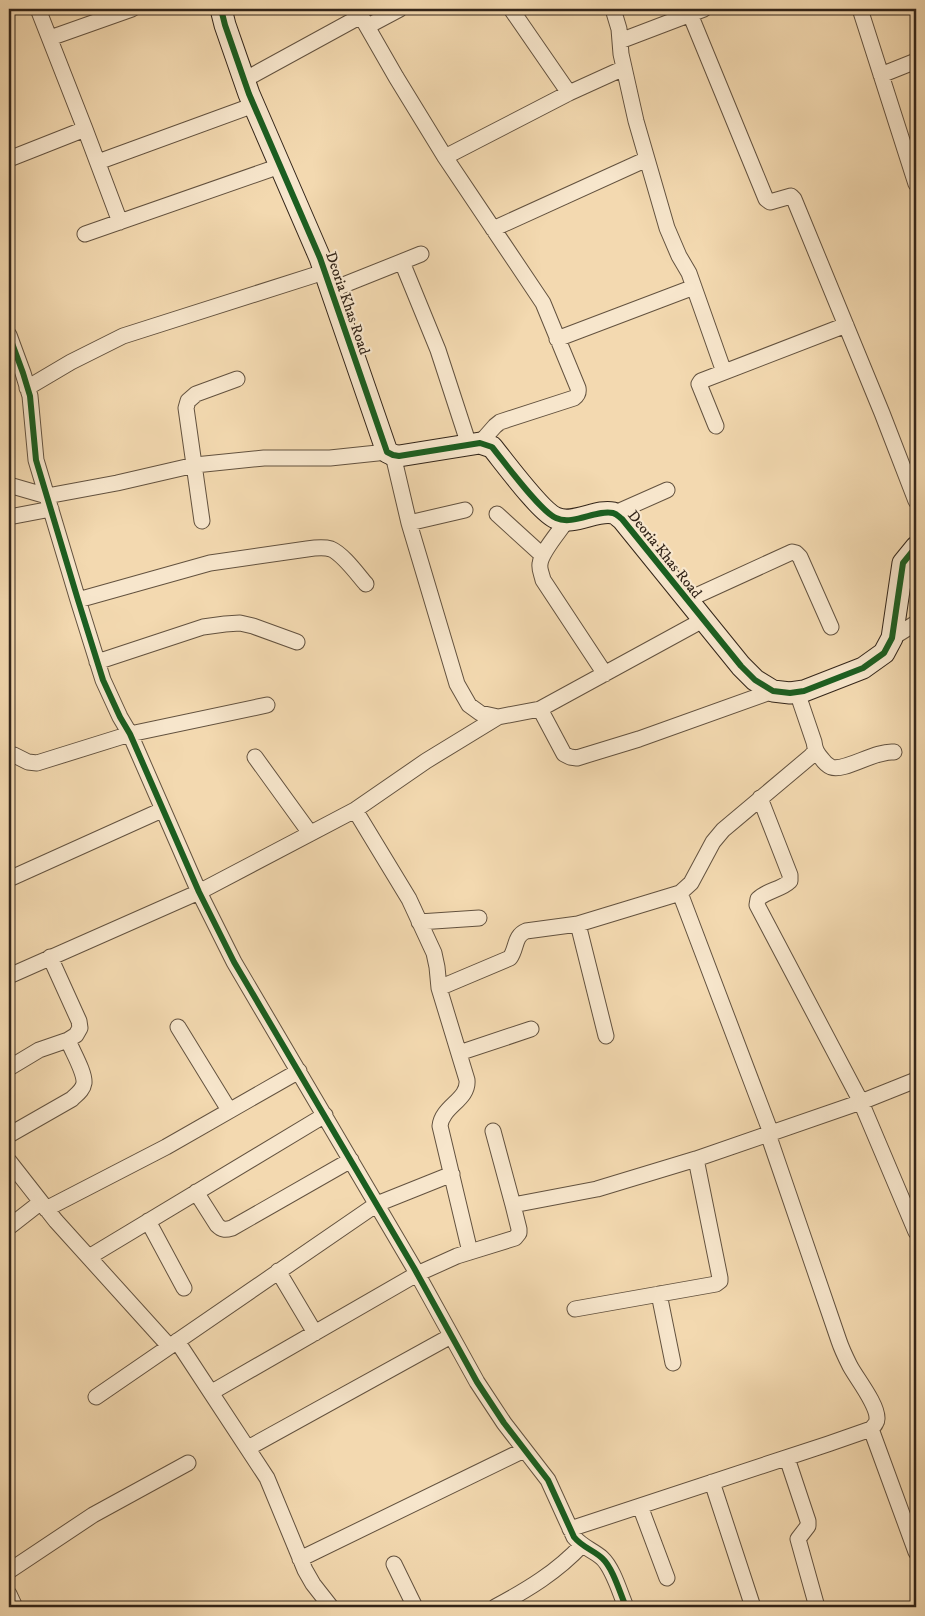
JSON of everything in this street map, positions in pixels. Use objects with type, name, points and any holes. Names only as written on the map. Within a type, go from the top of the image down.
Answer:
[{"type":"street","points":[[38,9],[86,129],[120,222]]},
{"type":"street","points":[[50,38],[132,9]]},
{"type":"street","name":"Deoria Khas Road","points":[[221,9],[224,25],[244,80],[328,281],[390,453]]},
{"type":"street","points":[[244,80],[362,17],[400,9]]},
{"type":"street","points":[[511,9],[569,93]]},
{"type":"street","points":[[613,9],[619,28],[624,68],[636,121],[667,228],[679,256],[689,273],[724,372]]},
{"type":"street","points":[[860,9],[916,184]]},
{"type":"street","points":[[620,41],[697,11],[766,199],[770,202],[791,196],[794,199],[916,501]]},
{"type":"street","points":[[362,17],[445,158],[543,303],[578,388],[579,392],[574,398],[500,422],[474,444]]},
{"type":"street","points":[[882,75],[916,61]]},
{"type":"street","points":[[445,158],[569,93],[624,68]]},
{"type":"street","points":[[98,162],[254,105]]},
{"type":"street","points":[[9,159],[86,129]]},
{"type":"street","points":[[493,229],[647,159]]},
{"type":"street","points":[[85,234],[280,166]]},
{"type":"street","points":[[27,388],[71,362],[123,336],[402,262],[420,254]]},
{"type":"street","points":[[402,262],[474,444]]},
{"type":"street","points":[[557,338],[694,287]]},
{"type":"street","points":[[716,426],[699,384],[701,381],[846,325]]},
{"type":"street","points":[[9,335],[30,396],[36,460],[97,662],[108,691],[130,734],[198,892],[234,962],[377,1204],[477,1382],[504,1423],[548,1480],[574,1537],[582,1545],[602,1558],[608,1566],[626,1607]]},
{"type":"street","points":[[202,521],[186,408],[188,401],[196,394],[237,379]]},
{"type":"street","points":[[9,517],[49,502],[117,483],[195,465],[264,458],[330,458],[390,453],[399,456],[474,444],[492,447],[549,514],[556,518],[567,520],[542,555],[540,564],[543,580],[605,674]]},
{"type":"street","points":[[390,453],[457,684],[468,705],[480,713],[498,717]]},
{"type":"street","points":[[9,486],[49,502]]},
{"type":"street","points":[[615,514],[667,490]]},
{"type":"street","points":[[409,523],[465,510]]},
{"type":"street","name":"Deoria Khas Road","points":[[567,520],[608,512],[622,519],[741,666],[755,680],[773,691]]},
{"type":"street","points":[[497,514],[542,555]]},
{"type":"street","points":[[540,709],[564,754],[577,758],[639,739],[773,691],[790,693],[804,691],[863,668],[884,653],[892,638],[903,563],[916,547]]},
{"type":"street","points":[[78,600],[210,564],[314,548],[332,549],[339,554],[366,584]]},
{"type":"street","points":[[687,600],[792,552],[800,557],[831,626]]},
{"type":"street","points":[[9,976],[198,892],[355,810],[426,761],[498,717],[540,709],[703,620]]},
{"type":"street","points":[[97,662],[203,628],[225,624],[240,623],[253,626],[297,642]]},
{"type":"street","points":[[892,638],[916,623]]},
{"type":"street","points":[[797,692],[814,742],[815,751],[831,767],[840,767],[881,752],[894,752]]},
{"type":"street","points":[[9,755],[14,755],[28,762],[37,763],[130,734],[267,705]]},
{"type":"street","points":[[439,988],[510,958],[520,933],[578,924],[680,893],[691,884],[713,842],[723,830],[815,751]]},
{"type":"street","points":[[255,757],[310,833]]},
{"type":"street","points":[[760,798],[790,875],[790,881],[785,886],[762,894],[757,904],[861,1102],[916,1232]]},
{"type":"street","points":[[9,880],[162,810]]},
{"type":"street","points":[[355,810],[409,899],[434,953],[438,967],[439,988],[468,1087],[444,1113],[440,1126],[470,1252]]},
{"type":"street","points":[[570,1529],[871,1429],[877,1418],[869,1397],[850,1366],[839,1341],[769,1133],[680,893]]},
{"type":"street","points":[[419,922],[479,918]]},
{"type":"street","points":[[578,924],[606,1036]]},
{"type":"street","points":[[9,1068],[39,1050],[68,1040],[76,1035],[80,1028],[79,1021],[50,958]]},
{"type":"street","points":[[178,1027],[229,1110]]},
{"type":"street","points":[[459,1053],[531,1029]]},
{"type":"street","points":[[9,1135],[72,1099],[80,1091],[84,1083],[83,1075],[68,1040]]},
{"type":"street","points":[[9,1227],[43,1206],[166,1147],[298,1070]]},
{"type":"street","points":[[514,1204],[597,1189],[696,1159],[861,1102],[916,1080]]},
{"type":"street","points":[[89,1257],[325,1115]]},
{"type":"street","points":[[212,1392],[417,1274],[456,1256],[515,1238],[519,1230],[514,1204],[492,1131]]},
{"type":"street","points":[[575,1310],[716,1284],[720,1281],[696,1159]]},
{"type":"street","points":[[196,1192],[221,1229],[232,1228],[351,1160]]},
{"type":"street","points":[[9,1161],[43,1206],[89,1257],[173,1343],[212,1392],[271,1487],[300,1559],[313,1584],[331,1607]]},
{"type":"street","points":[[96,1397],[377,1204],[452,1174]]},
{"type":"street","points":[[148,1221],[184,1288]]},
{"type":"street","points":[[278,1271],[315,1333]]},
{"type":"street","points":[[659,1294],[673,1363]]},
{"type":"street","points":[[248,1448],[451,1336]]},
{"type":"street","points":[[871,1429],[916,1552]]},
{"type":"street","points":[[300,1559],[524,1450]]},
{"type":"street","points":[[786,1458],[808,1521],[808,1526],[798,1539],[817,1607]]},
{"type":"street","points":[[9,1571],[93,1515],[188,1463]]},
{"type":"street","points":[[712,1482],[753,1607]]},
{"type":"street","points":[[640,1506],[667,1578]]},
{"type":"street","points":[[496,1607],[522,1593],[553,1572],[582,1545]]},
{"type":"street","points":[[394,1564],[415,1607]]},
{"type":"street","points":[[9,1594],[15,1607]]},
{"type":"cycle path","points":[[221,9],[249,94],[320,258],[387,452],[399,456],[480,443],[492,447],[542,507],[556,518],[570,520],[607,512],[616,514],[741,666],[755,680],[773,691],[790,693],[804,691],[863,668],[884,653],[892,638],[903,563],[916,547]]},
{"type":"cycle path","points":[[9,335],[30,396],[36,460],[103,680],[130,734],[199,892],[234,962],[414,1268],[477,1382],[504,1423],[548,1480],[574,1537],[606,1562],[613,1574],[626,1607]]}]
